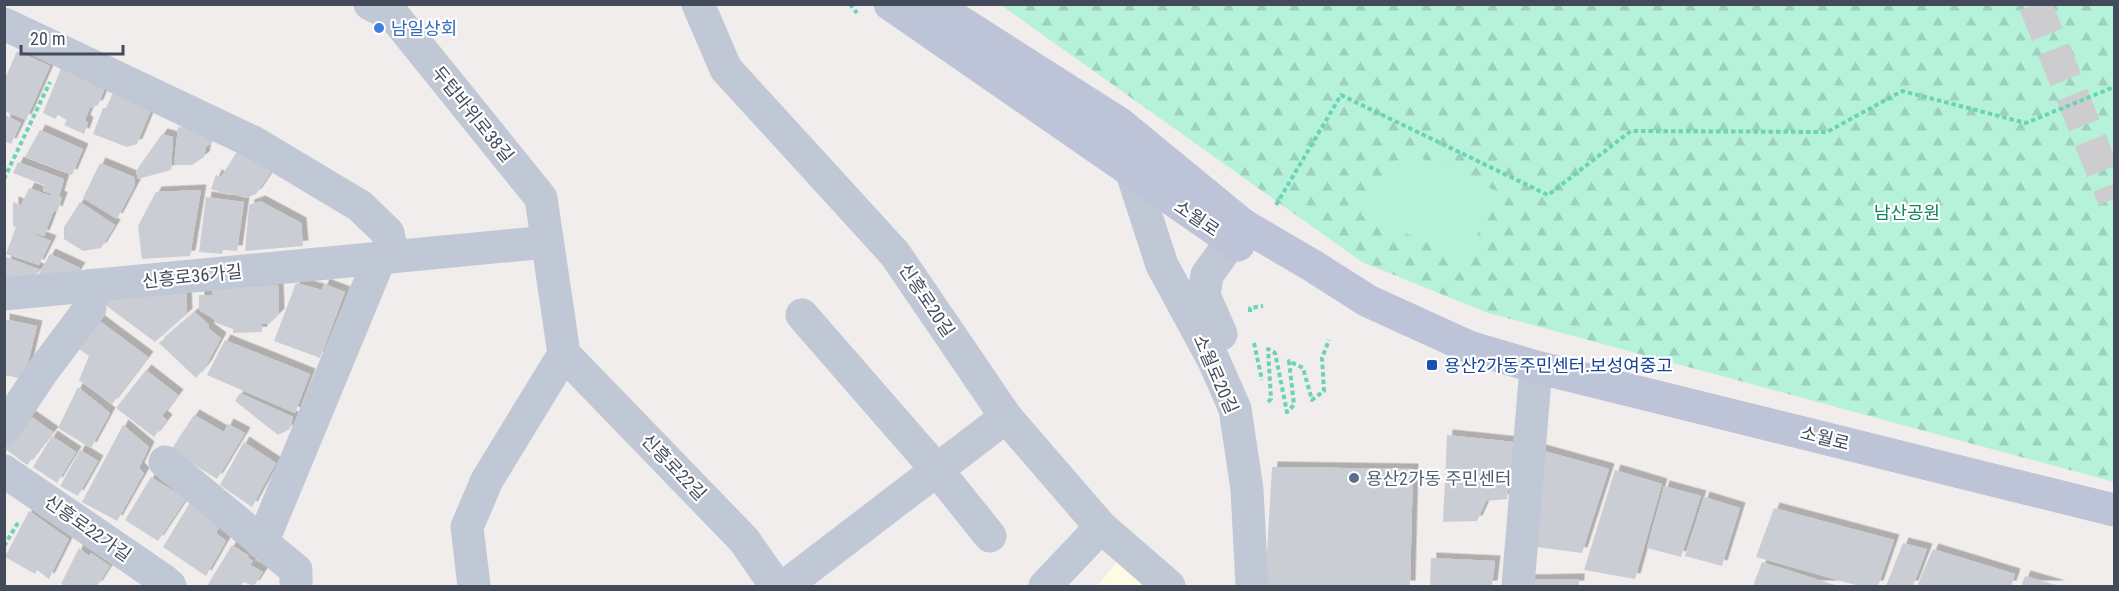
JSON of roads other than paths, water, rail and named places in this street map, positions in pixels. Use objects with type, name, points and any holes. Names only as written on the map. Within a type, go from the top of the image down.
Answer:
[{"type":"main road","name":"소월로","points":[[890,4],[1132,173],[1237,233],[1381,324],[1460,356],[1536,367],[2115,510]]},
{"type":"main road","name":"소월로","points":[[932,4],[1120,124],[1237,233]]},
{"type":"street","name":"두텁바위로38길","points":[[370,4],[394,16],[541,198],[547,242]]},
{"type":"street","name":"신흥로20길","points":[[698,4],[726,69],[895,254],[1006,417],[1101,527],[1169,586]]},
{"type":"street","points":[[4,24],[253,142],[360,206],[388,233],[387,257],[262,543]]},
{"type":"street","name":"소월로20길","points":[[1132,173],[1162,265],[1214,361],[1249,408],[1247,489],[1252,586]]},
{"type":"street","points":[[1237,233],[1207,275],[1204,295],[1249,408]]},
{"type":"street","name":"신흥로36가길","points":[[4,294],[547,242]]},
{"type":"street","points":[[474,586],[467,527],[487,480],[564,354],[547,242]]},
{"type":"street","points":[[4,429],[42,372],[90,308],[89,286]]},
{"type":"street","points":[[802,315],[937,470],[990,536]]},
{"type":"street","name":"신흥로22길","points":[[564,354],[744,540],[776,586]]},
{"type":"street","points":[[1518,586],[1536,367]]},
{"type":"street","points":[[785,586],[1006,417]]},
{"type":"street","points":[[165,462],[296,570],[296,586]]},
{"type":"street","name":"신흥로22가길","points":[[4,471],[170,586]]},
{"type":"street","points":[[1045,586],[1101,527]]},
{"type":"tunnel","points":[[2035,4],[2114,199]]},
{"type":"place","name":"남일상회","points":[[379,28]]},
{"type":"place","name":"용산2가동주민센터.보성여중고","points":[[1432,365]]},
{"type":"place","name":"용산2가동 주민센터","points":[[1354,478]]},
{"type":"park label","name":"남산공원","points":[[1907,212]]}]
